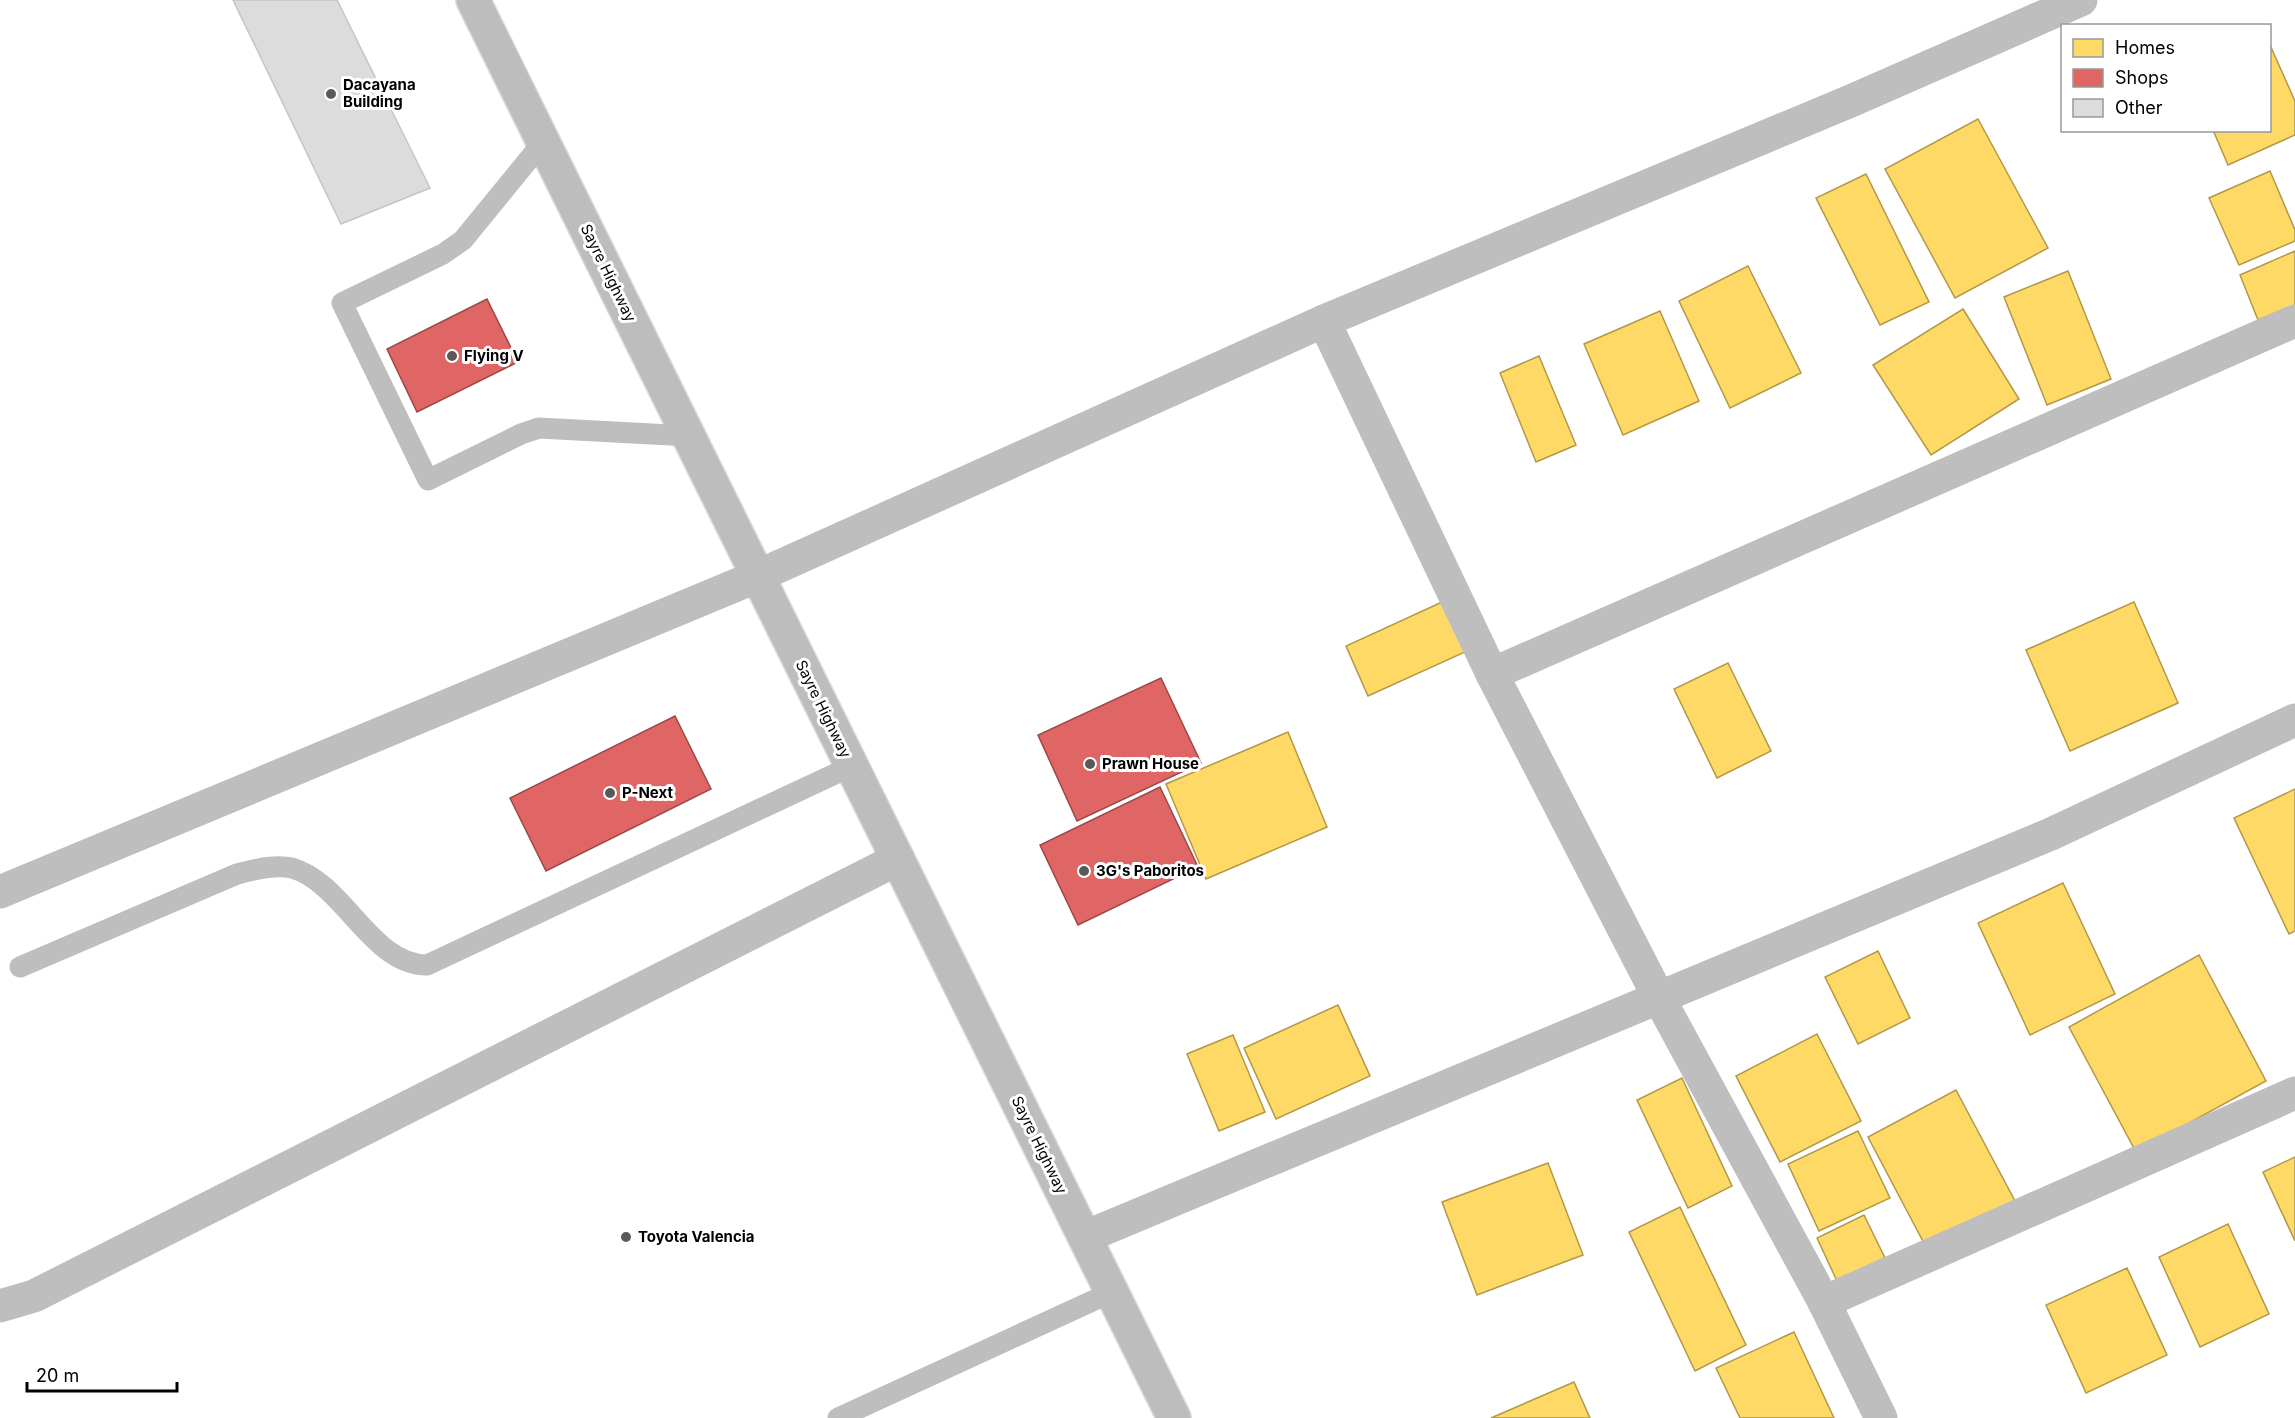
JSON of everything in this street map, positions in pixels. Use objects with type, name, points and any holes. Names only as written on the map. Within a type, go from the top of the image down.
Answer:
[{"type":"highway","name":"Sayre Highway","points":[[473,0],[1174,1418]]},
{"type":"street","points":[[0,892],[758,576],[1324,321],[1831,110],[2081,0]]},
{"type":"street","points":[[1324,321],[1492,674],[1659,998],[1824,1302],[1881,1418]]},
{"type":"street","points":[[1492,674],[2295,321]]},
{"type":"street","points":[[1085,1237],[2050,834],[2295,720]]},
{"type":"street","points":[[0,1306],[34,1296],[898,859]]},
{"type":"street","points":[[1824,1302],[2295,1093]]},
{"type":"lane","points":[[543,142],[463,240],[443,254],[342,303],[428,480],[521,434],[539,428],[689,436]]},
{"type":"lane","points":[[20,967],[237,874],[265,867],[291,868],[312,878],[393,955],[411,965],[427,965],[852,766]]},
{"type":"lane","points":[[838,1418],[1112,1292]]},
{"type":"building: Homes","points":[[2271,47],[2295,101],[2295,135],[2228,165],[2214,132],[2271,132]]},
{"type":"building: Homes","points":[[1978,119],[2048,248],[1955,298],[1885,169]]},
{"type":"building: Homes","points":[[2270,171],[2295,230],[2295,241],[2239,265],[2209,198]]},
{"type":"building: Homes","points":[[1866,174],[1929,302],[1880,325],[1816,198]]},
{"type":"building: Homes","points":[[2295,251],[2295,305],[2258,320],[2240,275]]},
{"type":"building: Homes","points":[[1748,266],[1801,373],[1730,408],[1679,301]]},
{"type":"building: Homes","points":[[2068,271],[2111,379],[2047,405],[2004,297]]},
{"type":"building: Homes","points":[[1963,309],[2019,399],[1931,455],[1873,365]]},
{"type":"building: Homes","points":[[1660,311],[1699,401],[1623,435],[1584,344]]},
{"type":"building: Homes","points":[[1539,356],[1576,445],[1536,462],[1500,373]]},
{"type":"building: Homes","points":[[1442,602],[1465,652],[1368,696],[1346,646]]},
{"type":"building: Homes","points":[[2134,602],[2178,703],[2070,751],[2026,650]]},
{"type":"building: Homes","points":[[1728,663],[1771,751],[1717,778],[1674,689]]},
{"type":"building: Homes","points":[[1288,732],[1327,827],[1206,879],[1166,784]]},
{"type":"building: Homes","points":[[2295,789],[2295,931],[2289,934],[2234,818]]},
{"type":"building: Homes","points":[[2063,883],[2115,994],[2030,1035],[1978,923]]},
{"type":"building: Homes","points":[[1878,951],[1910,1018],[1858,1044],[1825,977]]},
{"type":"building: Homes","points":[[2199,955],[2266,1081],[2136,1152],[2069,1027]]},
{"type":"building: Homes","points":[[1338,1005],[1370,1076],[1276,1119],[1244,1048]]},
{"type":"building: Homes","points":[[1817,1034],[1861,1121],[1780,1162],[1736,1076]]},
{"type":"building: Homes","points":[[1233,1035],[1265,1112],[1219,1131],[1187,1054]]},
{"type":"building: Homes","points":[[1682,1078],[1732,1186],[1688,1208],[1637,1100]]},
{"type":"building: Homes","points":[[1956,1090],[2015,1201],[1926,1247],[1868,1137]]},
{"type":"building: Homes","points":[[1858,1131],[1890,1198],[1819,1231],[1788,1164]]},
{"type":"building: Homes","points":[[2295,1157],[2295,1241],[2263,1172]]},
{"type":"building: Homes","points":[[1548,1163],[1583,1255],[1477,1295],[1442,1202]]},
{"type":"building: Homes","points":[[1680,1207],[1746,1345],[1695,1371],[1629,1232]]},
{"type":"building: Homes","points":[[1864,1215],[1885,1258],[1837,1281],[1817,1238]]},
{"type":"building: Homes","points":[[2228,1224],[2269,1314],[2200,1347],[2159,1257]]},
{"type":"building: Homes","points":[[2127,1268],[2167,1355],[2086,1393],[2046,1305]]},
{"type":"building: Homes","points":[[1794,1332],[1834,1418],[1740,1418],[1716,1368]]},
{"type":"building: Homes","points":[[1574,1382],[1590,1418],[1491,1418]]},
{"type":"building: Shops","name":"Flying V","points":[[487,299],[518,362],[417,412],[387,349]]},
{"type":"building: Shops","points":[[1161,678],[1201,763],[1077,821],[1038,735]]},
{"type":"building: Shops","name":"P-Next","points":[[675,716],[711,789],[546,871],[510,798]]},
{"type":"building: Shops","points":[[1160,787],[1198,867],[1078,925],[1040,845]]},
{"type":"building: Other","name":"Dacayana Building","points":[[233,0],[337,0],[430,188],[341,224]]},
{"type":"place","name":"Dacayana Building","points":[[331,94]]},
{"type":"place","name":"Flying V","points":[[452,356]]},
{"type":"place","name":"Prawn House","points":[[1090,764]]},
{"type":"place","name":"P-Next","points":[[610,793]]},
{"type":"place","name":"3G's Paboritos","points":[[1084,871]]},
{"type":"place","name":"Toyota Valencia","points":[[626,1237]]}]
